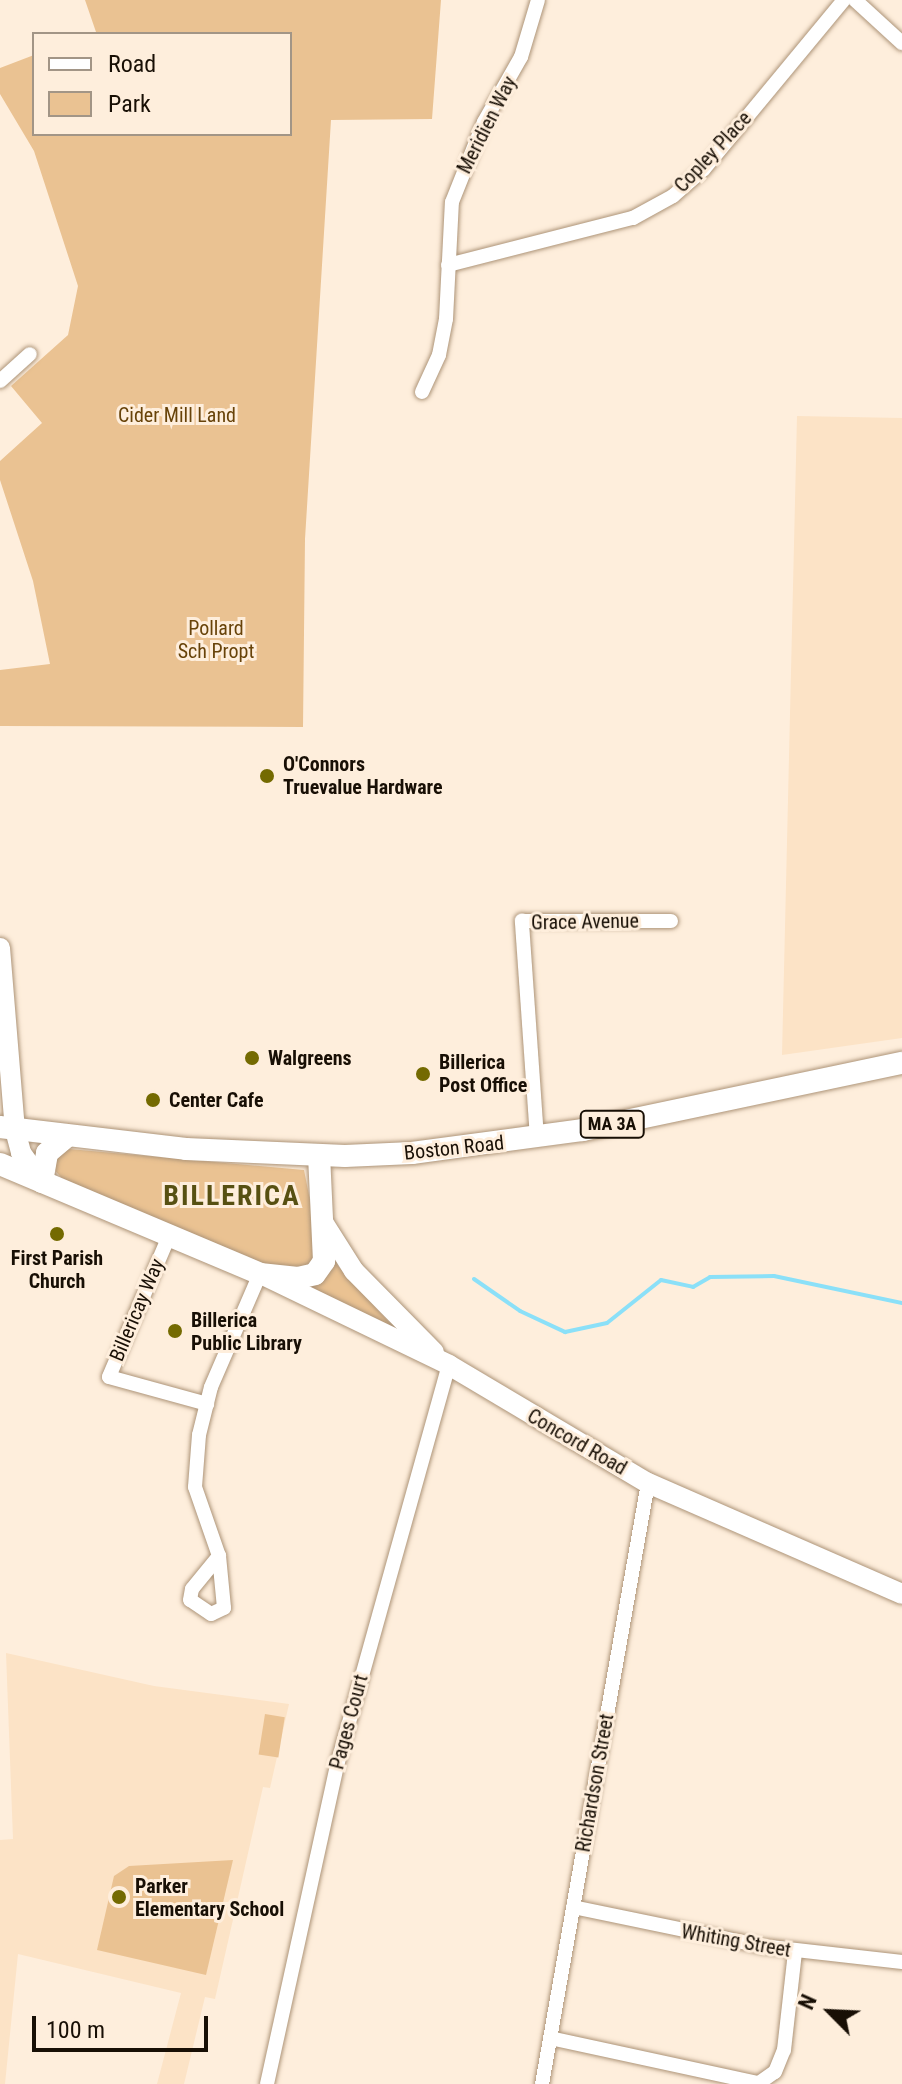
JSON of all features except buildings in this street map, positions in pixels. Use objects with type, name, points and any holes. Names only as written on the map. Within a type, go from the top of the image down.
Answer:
[{"type":"main road","points":[[0,948],[7,1128],[42,1182]]},
{"type":"main road","name":"Boston Road","points":[[7,1128],[186,1149],[319,1156],[412,1153],[537,1138],[902,1063]]},
{"type":"main road","points":[[42,1182],[47,1153],[67,1136]]},
{"type":"main road","points":[[319,1156],[323,1222],[354,1271],[449,1365]]},
{"type":"main road","name":"Concord Road","points":[[0,1164],[260,1274],[449,1365],[648,1483],[902,1594]]},
{"type":"main road","name":"Concord Road","points":[[260,1274],[298,1278],[315,1274],[324,1261],[323,1222]]},
{"type":"street","name":"Meridien Way","points":[[422,392],[439,355],[452,202],[461,174],[521,57],[538,0]]},
{"type":"street","name":"Copley Place","points":[[448,265],[633,218],[673,196],[704,169],[844,0]]},
{"type":"street","points":[[855,0],[902,43]]},
{"type":"street","points":[[0,381],[30,354]]},
{"type":"street","name":"Grace Avenue","points":[[537,1138],[522,921],[671,921]]},
{"type":"street","name":"Billericay Way","points":[[169,1236],[109,1377],[207,1404]]},
{"type":"street","points":[[219,1556],[195,1487],[207,1404],[260,1274]]},
{"type":"street","name":"Pages Court","points":[[267,2084],[338,1762],[449,1365]]},
{"type":"street","name":"Richardson Street","points":[[542,2084],[648,1483]]},
{"type":"street","name":"Whiting Street","points":[[573,1907],[795,1952],[902,1962]]},
{"type":"street","points":[[550,2038],[747,2084],[766,2079],[775,2072],[784,2050],[795,1952]]},
{"type":"shaded area","points":[[797,416],[902,418],[902,1038],[782,1055]]},
{"type":"shaded area","name":"Parker Elementary School","points":[[6,1653],[154,1686],[289,1704],[270,1788],[263,1787],[215,1999],[205,1997],[184,2084],[157,2084],[181,1993],[18,1954],[5,2084],[0,2084],[0,1840],[13,1839]]},
{"type":"green space","name":"Cider Mill Land","points":[[85,0],[441,0],[432,119],[331,120],[305,539],[303,727],[0,726],[0,670],[50,664],[33,581],[0,480],[0,461],[42,423],[11,386],[68,335],[78,286],[34,151],[0,94],[0,68],[32,56],[32,136],[292,136],[292,32],[96,32]]},
{"type":"green space","points":[[69,1149],[304,1170],[319,1245],[396,1330],[249,1257],[64,1181],[53,1168],[59,1154]]},
{"type":"green space","points":[[265,1714],[285,1717],[278,1758],[259,1754]]},
{"type":"green space","points":[[233,1860],[206,1975],[97,1950],[114,1876],[129,1866]]},
{"type":"waterway","points":[[474,1279],[520,1311],[565,1332],[607,1323],[661,1280],[693,1287],[710,1277],[774,1276],[902,1303]]},
{"type":"place","name":"O'Connors Truevalue Hardware","points":[[267,776]]},
{"type":"place","name":"Walgreens","points":[[252,1058]]},
{"type":"place","name":"Billerica Post Office","points":[[423,1074]]},
{"type":"place","name":"Center Cafe","points":[[153,1100]]},
{"type":"place","name":"First Parish Church","points":[[57,1234]]},
{"type":"place","name":"Billerica Public Library","points":[[175,1331]]},
{"type":"place","name":"Parker Elementary School","points":[[119,1897]]},
{"type":"district","name":"BILLERICA","points":[[232,1196]]},
{"type":"park label","name":"Pollard Sch Propt","points":[[216,640]]}]
